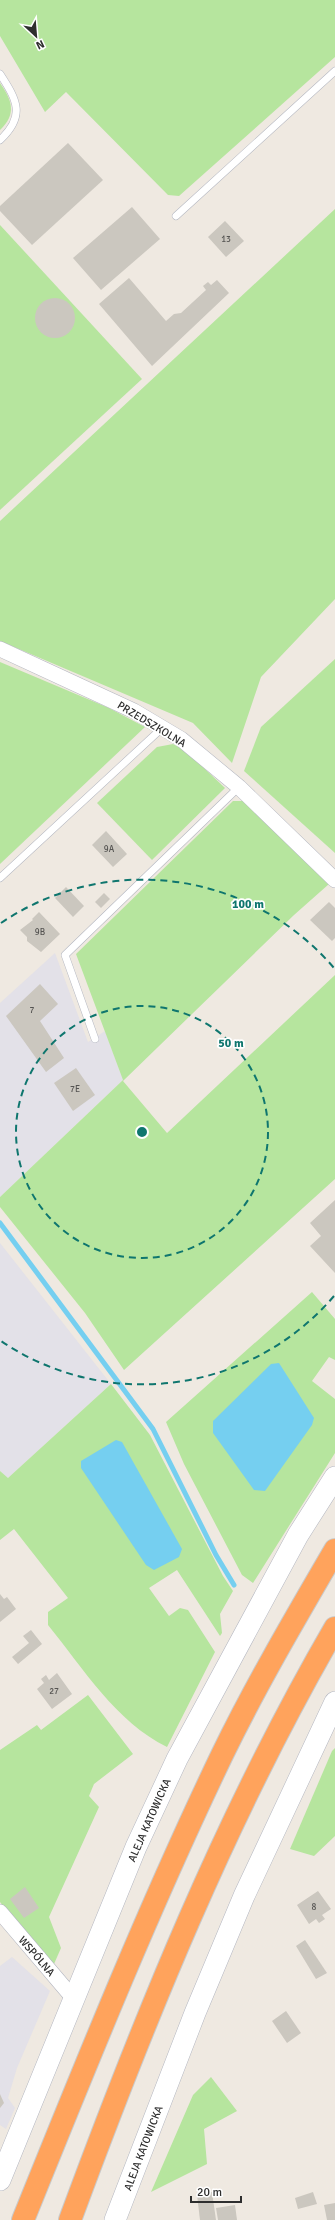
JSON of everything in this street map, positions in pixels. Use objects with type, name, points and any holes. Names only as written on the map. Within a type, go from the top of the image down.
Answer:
[{"type":"highway","points":[[23,2220],[121,1978],[170,1865],[223,1753],[273,1659],[335,1550]]},
{"type":"highway","points":[[70,2220],[146,2023],[226,1836],[335,1628]]},
{"type":"street","name":"PRZEDSZKOLNA","points":[[0,649],[134,711],[161,729],[181,739],[239,787],[335,880]]},
{"type":"street","name":"ALEJA KATOWICKA","points":[[0,2180],[136,1847],[177,1759],[298,1535],[335,1477]]},
{"type":"street","name":"ALEJA KATOWICKA","points":[[115,2220],[195,2013],[238,1911],[334,1706]]},
{"type":"street","name":"WSPÓLNA","points":[[0,1912],[74,1999]]},
{"type":"lane","points":[[176,216],[335,71]]},
{"type":"lane","points":[[0,74],[12,92],[17,109],[15,120],[9,131],[0,140]]},
{"type":"lane","points":[[0,878],[161,729]]},
{"type":"lane","points":[[95,1039],[65,954],[239,787]]},
{"type":"shaded area","points":[[55,953],[88,1042],[105,1031],[123,1080],[0,1197],[0,1003]]},
{"type":"shaded area","points":[[0,1243],[111,1384],[8,1478],[0,1471]]},
{"type":"shaded area","points":[[12,1957],[50,1991],[17,2068],[8,2098],[15,2108],[6,2129],[0,2125],[0,1966]]},
{"type":"green space","points":[[0,0],[335,0],[335,57],[179,196],[168,195],[66,92],[45,112],[0,36]]},
{"type":"green space","points":[[0,83],[10,101],[11,113],[0,130]]},
{"type":"green space","points":[[335,209],[335,599],[261,677],[232,763],[193,723],[0,641],[0,521]]},
{"type":"green space","points":[[0,225],[142,379],[0,510]]},
{"type":"green space","points":[[335,659],[335,853],[244,771],[261,727]]},
{"type":"green space","points":[[0,662],[109,708],[145,727],[0,864]]},
{"type":"green space","points":[[173,744],[186,751],[225,788],[152,860],[97,803],[157,747]]},
{"type":"green space","points":[[233,801],[244,801],[329,884],[294,915],[123,1081],[167,1133],[335,975],[335,1179],[124,1370],[85,1313],[0,1207],[0,1197],[123,1080],[76,954]]},
{"type":"green space","points":[[312,1292],[335,1319],[335,1360],[329,1357],[312,1381],[335,1399],[335,1453],[253,1583],[242,1575],[184,1464],[166,1422]]},
{"type":"green space","points":[[111,1384],[150,1435],[223,1576],[233,1591],[220,1614],[222,1633],[220,1636],[177,1570],[149,1588],[169,1616],[180,1608],[188,1610],[215,1652],[167,1747],[149,1736],[116,1709],[48,1625],[48,1612],[68,1598],[14,1529],[0,1540],[0,1471],[8,1478]]},
{"type":"green space","points":[[88,1695],[133,1754],[94,1784],[89,1796],[99,1807],[49,1917],[61,1948],[54,1964],[27,1938],[0,1902],[0,1750],[37,1725],[41,1730]]},
{"type":"green space","points":[[335,1748],[335,1836],[314,1856],[290,1849],[332,1751]]},
{"type":"green space","points":[[211,2077],[237,2111],[204,2129],[207,2164],[151,2192],[193,2095]]},
{"type":"water","points":[[279,1363],[314,1418],[312,1425],[265,1491],[254,1490],[213,1433],[213,1421],[271,1364]]},
{"type":"water","points":[[116,1440],[122,1442],[182,1549],[179,1557],[154,1570],[146,1565],[81,1468],[81,1461]]},
{"type":"building","points":[[68,143],[103,180],[32,245],[0,211],[0,206]]},
{"type":"building","points":[[132,207],[160,239],[101,290],[73,258]]},
{"type":"building","points":[[225,221],[244,241],[226,257],[208,237]]},
{"type":"building","points":[[129,278],[166,321],[174,314],[181,313],[206,290],[203,286],[208,282],[211,285],[217,280],[229,293],[152,366],[99,304]]},
{"type":"building","points":[[59,298],[66,301],[72,307],[75,318],[74,326],[66,335],[59,338],[51,338],[44,335],[36,326],[35,314],[38,307],[47,299]]},
{"type":"building","points":[[106,831],[127,854],[113,867],[92,845]]},
{"type":"building","points":[[66,887],[84,906],[73,917],[55,898]]},
{"type":"building","points":[[104,893],[110,899],[101,908],[95,902]]},
{"type":"building","points":[[329,902],[335,908],[335,938],[332,941],[310,920]]},
{"type":"building","points":[[39,912],[60,934],[41,952],[27,941],[27,937],[20,930],[33,920],[32,919]]},
{"type":"building","points":[[40,984],[58,1004],[40,1021],[64,1058],[46,1072],[6,1016]]},
{"type":"building","points":[[76,1068],[95,1095],[73,1111],[54,1083]]},
{"type":"building","points":[[335,1200],[335,1273],[310,1246],[321,1236],[310,1223]]},
{"type":"building","points":[[0,1594],[4,1599],[7,1597],[16,1609],[0,1622]]},
{"type":"building","points":[[31,1630],[42,1644],[18,1664],[12,1657],[29,1643],[23,1636]]},
{"type":"building","points":[[57,1673],[72,1694],[52,1709],[37,1689],[44,1683],[41,1679],[46,1675],[49,1680]]},
{"type":"building","points":[[25,1887],[39,1908],[24,1918],[10,1899]]},
{"type":"building","points":[[318,1891],[331,1909],[322,1915],[325,1919],[319,1923],[316,1919],[309,1924],[297,1905]]},
{"type":"building","points":[[305,1940],[327,1973],[316,1979],[296,1946]]},
{"type":"building","points":[[286,2011],[301,2033],[287,2043],[272,2021]]},
{"type":"building","points":[[0,2094],[4,2103],[0,2108]]},
{"type":"building","points":[[212,2192],[216,2220],[200,2220],[197,2195]]},
{"type":"building","points":[[313,2192],[317,2204],[298,2209],[295,2198]]},
{"type":"building","points":[[335,2203],[335,2220],[327,2220],[324,2205]]},
{"type":"building","points":[[235,2205],[237,2220],[218,2220],[216,2208]]},
{"type":"waterway","points":[[0,1223],[153,1429],[216,1555],[234,1585]]}]
